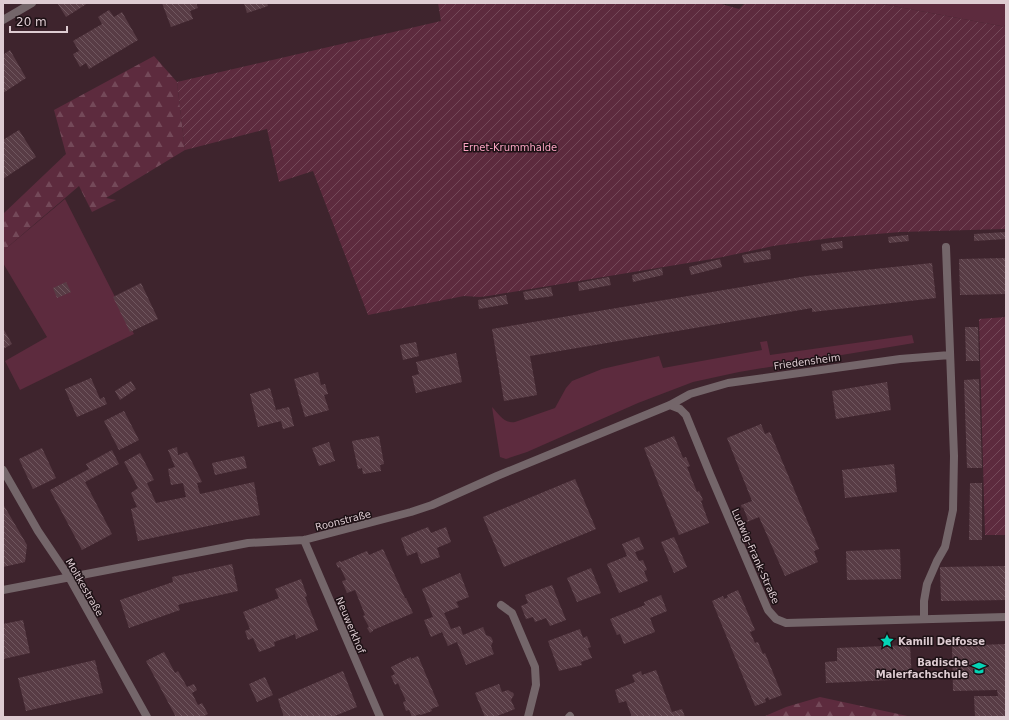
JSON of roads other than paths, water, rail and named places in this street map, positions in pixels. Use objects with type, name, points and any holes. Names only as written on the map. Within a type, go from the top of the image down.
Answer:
[{"type":"street","points":[[3,20],[32,3]]},
{"type":"street","points":[[924,619],[924,601],[927,584],[945,547],[953,510],[954,456],[946,247]]},
{"type":"street","name":"Friedensheim","points":[[670,405],[690,394],[728,383],[900,359],[950,355]]},
{"type":"street","name":"Roonstraße","points":[[3,590],[248,543],[304,540],[404,514],[432,505],[497,476],[670,405]]},
{"type":"street","name":"Ludwig-Frank-Straße","points":[[670,405],[680,409],[686,415],[768,610],[776,619],[786,623],[1006,617]]},
{"type":"street","name":"Moltkestraße","points":[[3,470],[38,531],[69,577],[147,717]]},
{"type":"street","name":"Neuwerkhof","points":[[304,540],[380,717]]},
{"type":"street","points":[[501,605],[512,613],[535,667],[536,685],[528,717]]},
{"type":"place","name":"Kamill Delfosse","points":[[887,641]]},
{"type":"place","name":"Badische Malerfachschule","points":[[979,668]]},
{"type":"park label","name":"Ernet-Krummhalde","points":[[510,147]]}]
